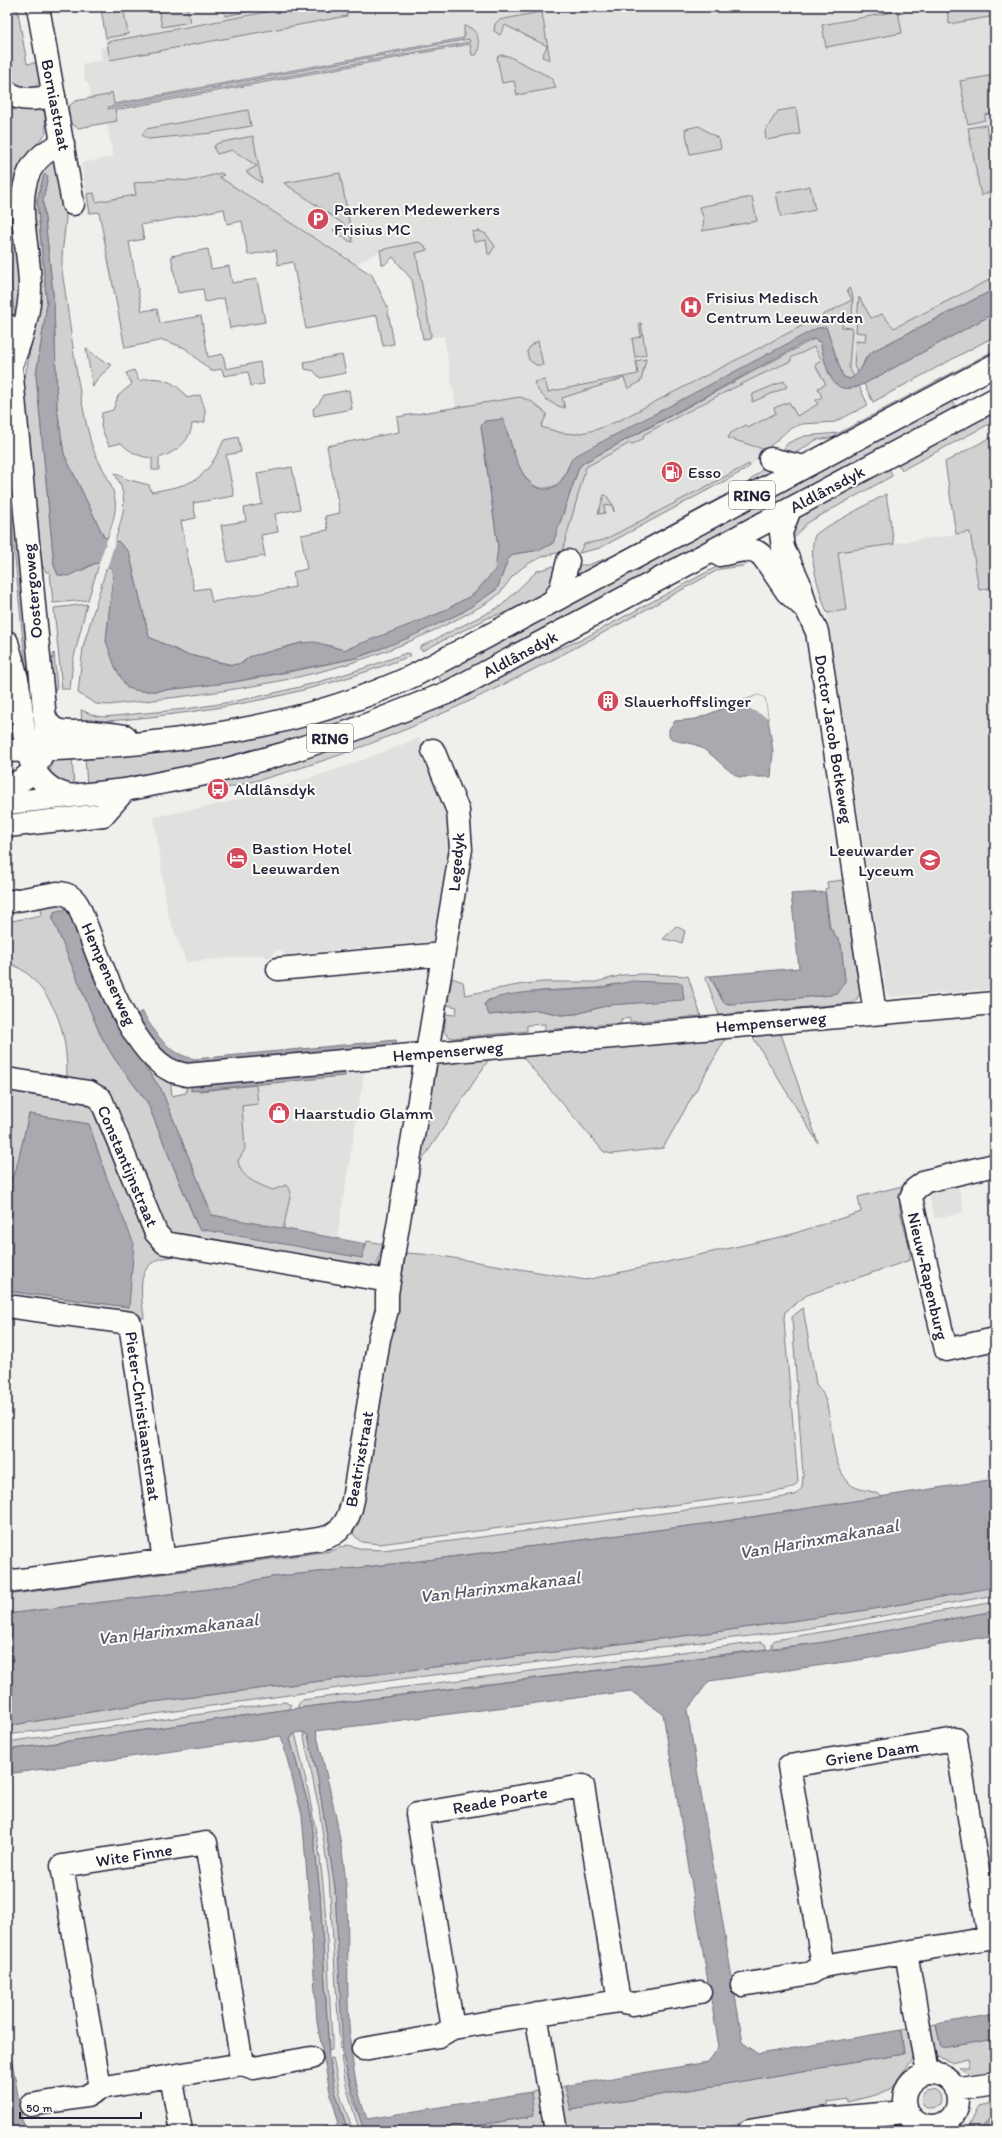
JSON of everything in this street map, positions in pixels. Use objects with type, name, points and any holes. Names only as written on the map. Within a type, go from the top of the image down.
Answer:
[{"type":"street","name":"Borniastraat","points":[[38,7],[73,204]]},
{"type":"street","points":[[7,92],[25,100],[54,96]]},
{"type":"street","points":[[11,367],[23,333],[29,304],[30,286],[22,186],[29,167],[36,158],[48,148],[63,144]]},
{"type":"street","name":"Oostergoweg","points":[[7,325],[46,729],[28,755]]},
{"type":"street","name":"Aldlânsdyk","points":[[28,755],[164,740],[258,727],[340,706],[415,675],[995,365]]},
{"type":"street","name":"Aldlânsdyk","points":[[9,791],[76,796],[125,790],[220,771],[286,753],[351,731],[449,692],[702,558],[995,399]]},
{"type":"street","points":[[770,459],[804,467]]},
{"type":"street","points":[[702,558],[732,554],[747,550],[758,553],[773,554],[790,509]]},
{"type":"street","name":"Doctor Jacob Botkeweg","points":[[773,554],[787,592],[807,610],[817,632],[875,1014]]},
{"type":"street","points":[[554,601],[561,588],[568,561]]},
{"type":"street","name":"Oostergoweg","points":[[7,642],[19,689],[28,755]]},
{"type":"street","name":"Aldlânsdyk","points":[[44,713],[50,724],[61,732],[88,731],[164,740]]},
{"type":"street","name":"Legedyk","points":[[428,1053],[461,849],[458,811],[433,750]]},
{"type":"street","points":[[9,791],[24,779],[28,755]]},
{"type":"street","points":[[28,755],[38,777],[51,788],[64,794],[76,796]]},
{"type":"street","points":[[7,826],[103,816],[125,790]]},
{"type":"street","name":"Hempenserweg","points":[[7,902],[57,893],[64,893],[74,899],[80,909],[110,984],[123,1012],[145,1048],[158,1061],[172,1071],[186,1074],[995,1003]]},
{"type":"street","points":[[278,969],[444,954]]},
{"type":"street","name":"Beatrixstraat","points":[[7,1582],[320,1539],[337,1533],[346,1522],[353,1500],[379,1339],[384,1324],[389,1281],[428,1053]]},
{"type":"street","name":"Constantijnstraat","points":[[7,1079],[89,1092],[101,1099],[156,1233],[165,1243],[389,1281]]},
{"type":"street","name":"Nieuw-Rapenburg","points":[[995,1165],[926,1181],[914,1190],[911,1198],[946,1350],[995,1339]]},
{"type":"street","name":"Pieter-Christiaanstraat","points":[[7,1306],[130,1323],[164,1561]]},
{"type":"street","name":"Griene Daam","points":[[742,1985],[811,1973],[823,1966],[992,1939],[956,1739],[789,1766],[823,1966]]},
{"type":"street","name":"Reade Poarte","points":[[453,2028],[417,1814],[583,1786],[619,2001]]},
{"type":"street","name":"Wite Finne","points":[[100,2088],[62,1866],[206,1843],[242,2064]]},
{"type":"street","points":[[906,1952],[927,2073]]},
{"type":"street","points":[[363,2049],[439,2036],[453,2028],[619,2001],[633,2004],[700,1992]]},
{"type":"street","points":[[536,2014],[556,2131]]},
{"type":"street","points":[[31,2105],[87,2096],[100,2088],[242,2064],[254,2068],[311,2058]]},
{"type":"street","points":[[927,2073],[944,2076],[956,2096],[950,2119],[935,2126],[918,2124],[905,2103],[912,2080],[927,2073]]},
{"type":"street","points":[[171,2076],[180,2131]]},
{"type":"street","points":[[956,2096],[995,2083]]},
{"type":"street","points":[[956,2096],[995,2096]]},
{"type":"street","points":[[749,2131],[821,2119],[842,2111],[905,2103]]},
{"type":"shaded area","points":[[7,7],[17,7],[27,64],[39,62],[42,79],[29,90],[20,89],[7,78]]},
{"type":"shaded area","name":"Frisius Medisch Centrum Leeuwarden","points":[[100,7],[995,7],[995,289],[873,351],[859,374],[850,379],[826,327],[573,457],[449,408],[456,408],[444,336],[429,338],[412,245],[380,251],[356,264],[218,177],[128,207],[87,214],[86,194],[81,163],[113,157],[107,123],[75,127],[71,125],[68,105],[75,101],[88,98],[91,93],[89,85],[85,81],[82,64],[102,60],[100,48],[107,47]]},
{"type":"shaded area","points":[[123,7],[128,34],[106,38],[101,10]]},
{"type":"shaded area","points":[[158,7],[187,7],[190,22],[162,27]]},
{"type":"shaded area","points":[[223,7],[252,7],[252,11],[225,16]]},
{"type":"shaded area","points":[[293,7],[345,7],[347,16],[110,60],[107,42]]},
{"type":"shaded area","points":[[966,7],[995,7],[995,16],[949,24],[947,10]]},
{"type":"shaded area","points":[[898,11],[902,33],[826,47],[822,25]]},
{"type":"shaded area","points":[[540,12],[542,13],[550,60],[542,57],[547,46],[505,25],[500,35],[494,31],[495,24],[499,20]]},
{"type":"shaded area","points":[[464,26],[474,31],[478,38],[479,46],[479,50],[476,55],[472,55],[470,44],[115,110],[117,121],[78,128],[68,122],[66,109],[75,101],[108,95],[112,92],[114,104],[464,38]],"holes":[[[469,39],[470,42],[108,109],[108,107]]]},
{"type":"shaded area","points":[[501,55],[508,56],[552,78],[556,88],[517,95],[514,81],[502,83],[497,57]]},
{"type":"shaded area","points":[[995,75],[995,113],[985,115],[985,120],[968,124],[960,81]]},
{"type":"shaded area","points":[[38,105],[45,113],[46,133],[23,160],[16,175],[14,186],[23,295],[15,322],[7,237],[7,111]]},
{"type":"shaded area","points":[[796,108],[800,134],[766,140],[765,131],[778,111]]},
{"type":"shaded area","points":[[248,110],[251,126],[212,133],[148,139],[142,135],[146,129]]},
{"type":"shaded area","points":[[986,125],[990,144],[995,144],[995,189],[981,196],[968,128]]},
{"type":"shaded area","points":[[699,126],[719,139],[721,148],[690,154],[685,129]]},
{"type":"shaded area","points":[[253,136],[262,183],[246,172],[257,166],[232,150],[217,154],[214,149],[215,145],[218,143]]},
{"type":"shaded area","points":[[50,159],[56,162],[66,202],[62,271],[85,419],[92,447],[111,484],[115,500],[113,520],[107,539],[104,537],[64,454],[57,408],[54,303],[43,201],[46,174],[44,175],[37,200],[47,304],[36,375],[54,565],[58,575],[83,570],[96,563],[99,564],[88,600],[53,603],[50,572],[46,572],[37,556],[22,393],[39,303],[31,187]]},
{"type":"shaded area","points":[[221,173],[224,175],[219,177],[372,275],[387,306],[394,344],[383,346],[377,315],[306,329],[293,262],[278,265],[276,250],[248,255],[242,221],[227,224],[224,209],[141,225],[144,239],[129,242],[142,311],[157,309],[160,323],[201,316],[208,357],[223,354],[226,369],[260,362],[264,384],[251,386],[248,372],[224,376],[222,369],[211,371],[185,348],[163,340],[125,348],[99,212],[90,213],[87,194],[94,193],[96,202],[136,195],[134,183],[167,179],[190,181]]},
{"type":"shaded area","points":[[340,173],[353,242],[349,241],[333,230],[345,225],[284,183]]},
{"type":"shaded area","points":[[810,186],[815,210],[781,217],[776,193]]},
{"type":"shaded area","points":[[752,197],[757,221],[702,231],[704,219],[699,207]]},
{"type":"shaded area","points":[[479,231],[486,234],[495,246],[490,254],[488,254],[486,240],[474,242],[472,232]]},
{"type":"shaded area","points":[[418,242],[424,245],[427,250],[416,253],[431,335],[430,338],[423,339],[412,280],[393,257],[384,265],[382,264],[380,250]]},
{"type":"shaded area","points":[[208,249],[211,269],[229,266],[232,283],[257,279],[265,322],[230,328],[224,298],[205,302],[203,289],[178,293],[171,256]]},
{"type":"shaded area","points":[[995,277],[995,289],[873,351],[866,357],[859,374],[854,366],[856,341],[865,342],[866,333],[856,332],[859,297],[871,318],[882,314],[894,328]]},
{"type":"shaded area","points":[[849,288],[853,297],[852,319],[843,318],[842,327],[852,328],[849,367],[854,377],[850,379],[844,377],[842,374],[826,327],[569,465],[564,477],[559,483],[547,488],[537,487],[529,482],[523,474],[513,451],[503,420],[485,421],[481,426],[498,547],[495,570],[474,594],[440,613],[360,646],[344,650],[327,645],[301,643],[249,657],[238,666],[185,654],[149,637],[129,552],[119,542],[115,541],[124,506],[120,483],[115,473],[126,479],[149,485],[151,492],[178,486],[196,479],[204,473],[211,465],[224,440],[238,437],[241,452],[226,455],[234,496],[193,503],[196,518],[181,521],[194,590],[209,588],[212,602],[295,587],[293,572],[307,569],[301,535],[328,530],[325,516],[340,513],[327,446],[399,432],[397,417],[520,397],[531,401],[547,414],[541,427],[562,433],[576,434],[595,430],[618,421],[852,300],[847,290]]},
{"type":"shaded area","points":[[995,313],[995,336],[873,402],[864,384]]},
{"type":"shaded area","points":[[639,323],[641,323],[646,355],[635,357],[632,339],[641,336]]},
{"type":"shaded area","points":[[814,339],[820,342],[829,375],[855,388],[859,386],[868,405],[835,422],[802,424],[789,429],[766,450],[728,438],[731,433],[746,425],[748,428],[776,413],[774,408],[789,402],[797,416],[818,404],[816,400],[822,397],[818,388],[826,384],[815,365],[822,360],[814,347],[791,358],[791,361],[698,406],[643,435],[644,438],[633,444],[630,443],[586,467],[562,552],[542,557],[529,563],[512,577],[494,599],[438,629],[370,657],[334,668],[259,685],[108,705],[96,704],[78,693],[83,647],[107,566],[111,567],[113,576],[106,641],[139,691],[157,691],[234,682],[356,658],[373,652],[463,612],[497,589],[508,559],[514,554],[540,550],[553,543],[579,467],[585,462]]},
{"type":"shaded area","points":[[538,341],[543,365],[536,365],[529,360],[527,352],[531,345]]},
{"type":"shaded area","points":[[814,347],[822,361],[815,365],[826,384],[818,404],[797,416],[788,402],[774,408],[776,412],[748,429],[746,425],[731,440],[766,450],[750,466],[749,465],[604,540],[581,547],[579,553],[562,552],[585,467],[631,443],[644,438],[643,435],[674,418],[751,379],[791,361],[791,359]]},
{"type":"shaded area","points":[[86,348],[102,361],[112,365],[97,379],[93,387]]},
{"type":"shaded area","points":[[995,350],[995,355],[843,436],[816,440],[794,454],[781,452],[788,443],[804,436],[839,433]]},
{"type":"shaded area","points":[[342,355],[346,373],[320,378],[314,371],[305,369],[304,362]]},
{"type":"shaded area","points":[[646,359],[641,381],[628,389],[624,378],[562,398],[565,408],[555,405],[542,396],[534,382],[545,380],[548,392],[638,374],[636,361]]},
{"type":"shaded area","points":[[134,370],[139,381],[153,378],[160,379],[173,384],[183,392],[187,398],[200,395],[205,409],[205,422],[192,424],[191,431],[185,442],[176,450],[159,458],[159,470],[152,470],[152,458],[135,454],[121,443],[109,446],[101,427],[102,413],[113,410],[118,396],[132,384],[126,373]]},
{"type":"shaded area","points":[[784,381],[787,387],[752,402],[753,394]]},
{"type":"shaded area","points":[[349,390],[352,409],[314,416],[313,409],[324,395]]},
{"type":"shaded area","points":[[950,400],[955,404],[955,410],[443,684],[440,681],[439,674]]},
{"type":"shaded area","points":[[995,408],[995,421],[902,470],[897,462]]},
{"type":"shaded area","points":[[7,411],[32,692],[28,692],[7,476]]},
{"type":"shaded area","points":[[995,435],[995,587],[979,590],[970,532],[956,534],[945,462]]},
{"type":"shaded area","points":[[749,464],[750,466],[745,470],[600,548],[579,553],[584,544],[604,540]]},
{"type":"shaded area","points":[[766,466],[776,472],[573,582],[574,565],[588,565],[610,557],[747,483]]},
{"type":"shaded area","points":[[292,467],[300,509],[275,514],[278,532],[261,535],[265,556],[228,562],[221,525],[246,521],[244,508],[262,504],[257,473]]},
{"type":"shaded area","points":[[889,467],[892,476],[807,523],[792,540],[788,532],[794,518]]},
{"type":"shaded area","points":[[886,494],[894,544],[838,552],[846,610],[827,613],[813,563],[813,544],[815,535]]},
{"type":"shaded area","points":[[604,495],[606,495],[613,505],[614,512],[612,505],[604,506],[605,513],[598,514]]},
{"type":"shaded area","name":"Leeuwarder Lyceum","points":[[970,532],[979,589],[995,587],[995,989],[890,997],[886,992],[827,613],[846,609],[837,552]]},
{"type":"shaded area","points":[[733,558],[753,561],[743,566],[720,569],[538,667],[477,698],[415,726],[351,751],[286,772],[218,790],[218,787],[230,777],[581,640]]},
{"type":"shaded area","points":[[557,565],[549,590],[528,606],[490,617],[422,651],[420,649],[420,647],[501,606],[537,571]]},
{"type":"shaded area","points":[[87,604],[73,661],[70,689],[62,689],[54,608]]},
{"type":"shaded area","points":[[54,653],[57,689],[50,690],[49,671]]},
{"type":"shaded area","points":[[406,653],[411,654],[410,656],[370,671],[289,694],[166,715],[82,723],[81,710],[96,716],[105,717],[238,701],[311,684],[359,670]]},
{"type":"shaded area","points":[[352,710],[355,713],[355,720],[279,747],[175,773],[87,786],[85,757]]},
{"type":"shaded area","points":[[419,738],[443,794],[453,832],[438,941],[291,954],[291,959],[278,949],[269,958],[262,955],[186,962],[168,915],[154,817],[225,803],[288,785],[347,766]]},
{"type":"shaded area","points":[[72,758],[74,786],[61,783],[49,773],[53,760]]},
{"type":"shaded area","points":[[843,880],[860,993],[857,999],[852,1003],[719,1015],[705,976],[710,976],[722,1000],[728,1004],[831,995],[845,980],[841,944],[830,927],[825,889],[828,888],[827,882]]},
{"type":"shaded area","points":[[62,898],[170,1076],[172,1096],[186,1093],[187,1083],[191,1080],[200,1091],[256,1085],[258,1104],[242,1106],[245,1149],[238,1161],[246,1177],[251,1180],[273,1190],[286,1185],[291,1192],[283,1230],[212,1215],[161,1089],[128,1043],[77,925],[66,910],[52,917],[100,1034],[114,1058],[147,1102],[197,1225],[362,1258],[367,1241],[383,1244],[377,1264],[380,1267],[377,1269],[181,1240],[163,1230],[157,1207],[113,1102],[99,1086],[89,1082],[67,1079],[64,1037],[56,1013],[50,1001],[30,975],[7,961],[7,922],[42,915],[40,902]]},
{"type":"shaded area","points":[[676,926],[685,931],[682,943],[663,939]]},
{"type":"shaded area","points":[[641,974],[688,976],[701,1016],[630,1022],[630,1018],[621,1019],[621,1023],[545,1030],[545,1024],[527,1025],[527,1031],[453,1038],[444,1032],[446,1014],[455,1015],[457,1007],[447,1005],[452,978],[463,982],[465,995],[542,982],[596,982],[623,975]],"holes":[[[616,984],[643,1002],[609,1005],[576,1014],[561,1015],[538,1010],[490,1015],[484,1004],[488,1000],[540,991],[598,988]]]},
{"type":"shaded area","points":[[780,1031],[818,1143],[751,1034]]},
{"type":"shaded area","points":[[727,1036],[663,1148],[612,1154],[604,1152],[520,1054]]},
{"type":"shaded area","points":[[491,1056],[419,1165],[438,1061]]},
{"type":"shaded area","points":[[364,1072],[337,1239],[217,1217],[164,1097],[191,1091],[334,1078],[345,1076],[345,1074]]},
{"type":"shaded area","points":[[7,1091],[84,1103],[91,1107],[145,1238],[155,1250],[171,1257],[159,1259],[145,1270],[141,1288],[144,1318],[141,1318],[140,1315],[7,1300],[7,1291],[129,1307],[106,1176],[89,1124],[29,1114],[16,1170],[7,1186]]},
{"type":"shaded area","points":[[957,1181],[964,1212],[935,1219],[927,1188]]},
{"type":"shaded area","points":[[902,1186],[900,1205],[910,1250],[910,1260],[807,1295],[785,1312],[785,1334],[798,1481],[795,1486],[786,1490],[380,1544],[361,1542],[353,1534],[360,1508],[406,1253],[435,1255],[586,1280],[789,1235],[861,1212],[858,1197]]},
{"type":"shaded area","points":[[803,1308],[816,1384],[823,1393],[827,1405],[833,1446],[841,1472],[852,1486],[874,1492],[882,1497],[719,1522],[420,1561],[272,1577],[209,1589],[7,1614],[7,1595],[331,1551],[347,1545],[363,1549],[383,1550],[795,1495],[802,1488],[803,1475],[792,1317]]},
{"type":"shaded area","points":[[995,1587],[995,1595],[798,1630],[401,1679],[7,1735],[7,1726],[145,1703],[723,1631],[874,1609]]},
{"type":"shaded area","points":[[995,1602],[995,1611],[819,1643],[772,1648],[772,1643],[775,1640]]},
{"type":"shaded area","points":[[761,1642],[766,1645],[766,1649],[298,1708],[298,1705],[302,1700]]},
{"type":"shaded area","points":[[285,1702],[291,1705],[290,1709],[7,1750],[7,1742]]},
{"type":"shaded area","points":[[303,1732],[308,1735],[318,1779],[335,1888],[344,2048],[340,2049],[329,1878],[319,1809]]},
{"type":"shaded area","points":[[295,1733],[312,1811],[323,1881],[332,2040],[332,2050],[329,2051],[320,1893],[311,1815],[290,1739]]},
{"type":"shaded area","points":[[936,2024],[941,2048],[995,2039],[995,2078],[975,2080],[970,2074],[959,2067],[970,2067],[968,2058],[951,2062],[935,2056],[930,2025]]},
{"type":"shaded area","points":[[909,2029],[913,2054],[911,2060],[891,2089],[876,2095],[847,2102],[847,2099],[827,2102],[827,2106],[822,2107],[822,2110],[702,2131],[577,2131],[568,2127],[564,2123],[556,2089],[565,2086],[571,2110],[904,2054],[901,2030]]},
{"type":"shaded area","points":[[343,2056],[354,2103],[365,2131],[360,2131],[351,2103],[341,2057]]},
{"type":"shaded area","points":[[333,2058],[341,2098],[353,2131],[348,2131],[335,2091],[329,2059]]},
{"type":"shaded area","points":[[931,2089],[938,2092],[941,2099],[938,2106],[931,2109],[924,2106],[921,2099],[924,2092]]},
{"type":"shaded area","points":[[542,2091],[545,2125],[542,2131],[446,2131],[534,2116],[531,2092]]},
{"type":"shaded area","points":[[995,2102],[995,2119],[987,2120],[977,2131],[967,2131],[979,2106]]},
{"type":"shaded area","points":[[967,2109],[971,2109],[959,2131],[945,2131],[952,2127]]},
{"type":"shaded area","points":[[901,2120],[917,2131],[790,2131]]},
{"type":"water","points":[[46,174],[48,176],[43,201],[54,303],[57,408],[64,454],[104,537],[119,542],[129,552],[149,637],[185,654],[231,665],[243,663],[249,657],[301,643],[315,642],[344,650],[440,613],[474,594],[495,570],[498,547],[481,426],[485,421],[503,419],[514,454],[526,478],[534,486],[544,489],[559,484],[564,477],[573,457],[817,328],[826,327],[842,374],[844,377],[850,379],[858,373],[869,354],[873,351],[995,289],[995,313],[864,384],[852,388],[843,388],[837,385],[828,371],[820,342],[814,339],[809,340],[585,462],[579,467],[553,543],[540,550],[514,554],[508,559],[497,589],[463,612],[406,639],[356,658],[234,682],[157,691],[139,691],[127,688],[115,667],[106,641],[113,576],[111,568],[96,563],[68,576],[58,575],[54,565],[36,375],[47,304],[37,200],[44,175]]},
{"type":"water","points":[[758,695],[765,698],[773,751],[771,777],[739,777],[704,749],[694,744],[672,739],[669,736],[669,729],[675,721],[696,719]]},
{"type":"water","points":[[825,892],[829,927],[841,944],[845,981],[838,992],[831,995],[733,1004],[724,1003],[710,976],[799,968],[791,894]]},
{"type":"water","points":[[66,910],[77,925],[128,1043],[161,1089],[212,1215],[366,1244],[362,1258],[199,1229],[147,1102],[114,1058],[100,1034],[53,920],[54,912]]},
{"type":"water","points":[[632,981],[682,983],[684,1000],[609,1005],[576,1014],[561,1015],[538,1010],[489,1015],[484,1004],[492,999],[521,993],[599,988]]},
{"type":"water","points":[[142,1011],[157,1035],[169,1047],[185,1056],[195,1059],[396,1040],[398,1046],[206,1066],[188,1064],[174,1060],[167,1056],[154,1044],[136,1015]]},
{"type":"water","points":[[339,1071],[345,1074],[345,1076],[191,1091],[191,1086],[196,1083]]},
{"type":"water","points":[[29,1114],[89,1124],[106,1176],[134,1244],[129,1307],[7,1291],[7,1186],[16,1170]]},
{"type":"water","name":"Van Harinxmakanaal","points":[[995,1479],[995,1587],[874,1609],[723,1631],[145,1703],[7,1726],[7,1614],[209,1589],[272,1577],[420,1561],[719,1522]]},
{"type":"water","points":[[995,1611],[995,1635],[859,1660],[709,1681],[687,1710],[743,2043],[759,2054],[901,2030],[904,2054],[571,2110],[565,2086],[708,2062],[719,2047],[663,1714],[631,1691],[316,1731],[336,1816],[346,1881],[348,1930],[348,2012],[350,2040],[353,2067],[367,2119],[531,2092],[534,2116],[446,2131],[365,2131],[361,2122],[343,2056],[335,1888],[318,1779],[308,1735],[303,1732],[295,1733],[290,1739],[311,1815],[320,1893],[329,2059],[335,2091],[348,2131],[302,2131],[337,2125],[338,2120],[330,2092],[317,2022],[302,1815],[281,1736],[7,1774],[7,1750],[290,1709],[819,1643]]},
{"type":"water","points":[[995,2014],[995,2039],[941,2048],[936,2024]]},
{"type":"water","points":[[7,2031],[24,2131],[7,2131]]},
{"type":"water","points":[[995,2119],[995,2129],[977,2131],[987,2120]]},
{"type":"pier","points":[[108,537],[116,539],[107,568],[98,566]]},
{"type":"pier","points":[[758,695],[765,698],[768,718],[739,703]]},
{"type":"place","name":"Parkeren Medewerkers Frisius MC","points":[[318,219]]},
{"type":"place","name":"Frisius Medisch Centrum Leeuwarden","points":[[691,307]]},
{"type":"place","name":"Esso","points":[[672,472]]},
{"type":"place","name":"Slauerhoffslinger","points":[[608,701]]},
{"type":"place","name":"Aldlânsdyk","points":[[218,789]]},
{"type":"place","name":"Bastion Hotel Leeuwarden","points":[[237,858]]},
{"type":"place","name":"Leeuwarder Lyceum","points":[[930,860]]},
{"type":"place","name":"Haarstudio Glamm","points":[[279,1113]]}]
